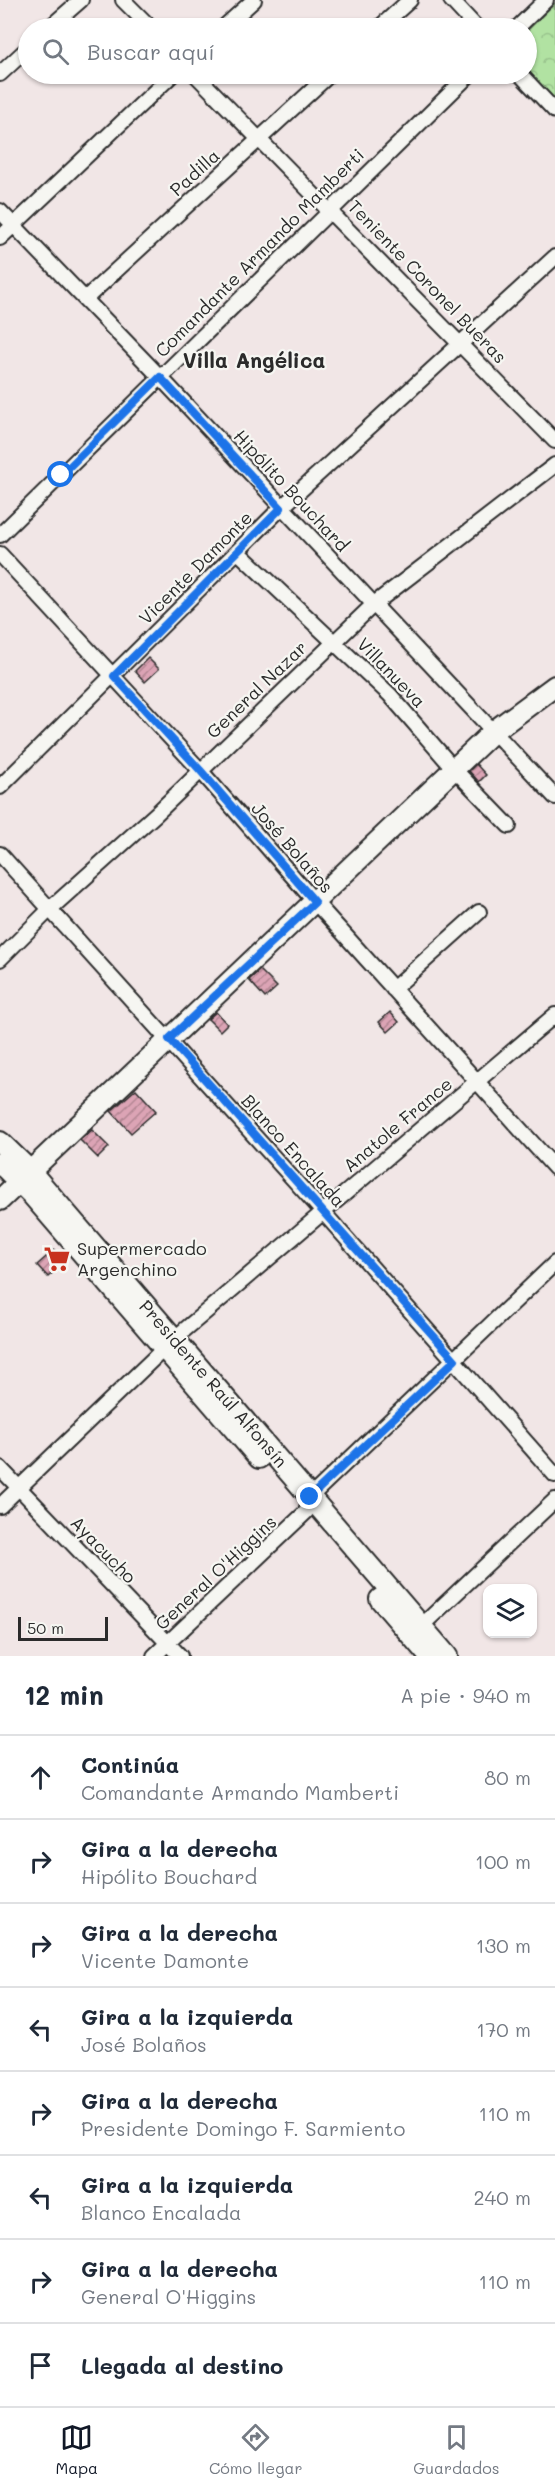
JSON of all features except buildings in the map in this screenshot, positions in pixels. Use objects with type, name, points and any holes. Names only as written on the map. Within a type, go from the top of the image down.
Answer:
[{"type":"main road","points":[[0,1200],[494,731],[555,686]]},
{"type":"main road","name":"Presidente Raúl Alfonsín","points":[[0,1142],[25,1177],[417,1631],[433,1653]]},
{"type":"main road","name":"Presidente Raúl Alfonsín","points":[[0,1163],[25,1177]]},
{"type":"street","points":[[60,18],[81,0]]},
{"type":"street","points":[[123,0],[141,18]]},
{"type":"street","points":[[234,18],[254,0]]},
{"type":"street","points":[[390,18],[410,0]]},
{"type":"street","points":[[450,0],[467,18]]},
{"type":"street","points":[[527,18],[546,0]]},
{"type":"street","points":[[0,74],[18,57]]},
{"type":"street","points":[[0,238],[163,84]]},
{"type":"street","name":"Teniente Coronel Bueras","points":[[205,84],[462,343],[555,441]]},
{"type":"street","name":"Padilla","points":[[85,299],[319,84]]},
{"type":"street","name":"Comandante Armando Mamberti","points":[[0,535],[459,84]]},
{"type":"street","points":[[529,84],[555,111]]},
{"type":"street","name":"Hipólito Bouchard","points":[[0,211],[160,377],[555,797]]},
{"type":"street","name":"Vicente Damonte","points":[[0,787],[281,508],[555,256]]},
{"type":"street","name":"General Nazar","points":[[0,959],[50,909],[156,814],[374,604],[555,465]]},
{"type":"street","name":"Villanueva","points":[[238,552],[390,695],[454,770],[509,826]]},
{"type":"street","name":"José Bolaños","points":[[0,554],[200,770],[315,902],[555,1168]]},
{"type":"street","name":"Blanco Encalada","points":[[0,854],[169,1039],[555,1475]]},
{"type":"street","points":[[393,989],[479,912]]},
{"type":"street","name":"Anatole France","points":[[0,1506],[170,1343],[555,1015]]},
{"type":"street","name":"General O'Higgins","points":[[154,1656],[555,1263]]},
{"type":"street","name":"Ayacucho","points":[[0,1468],[180,1656]]},
{"type":"street","points":[[417,1631],[555,1500]]},
{"type":"green space","points":[[555,3],[555,101],[537,82],[537,21]]},
{"type":"place","name":"Supermercado Argenchino","points":[[57,1259]]},
{"type":"district","name":"Villa Angélica","points":[[254,361]]},
{"type":"route","points":[[61,475],[160,377],[281,508],[114,676],[315,902],[169,1039],[455,1360],[310,1497]]}]
